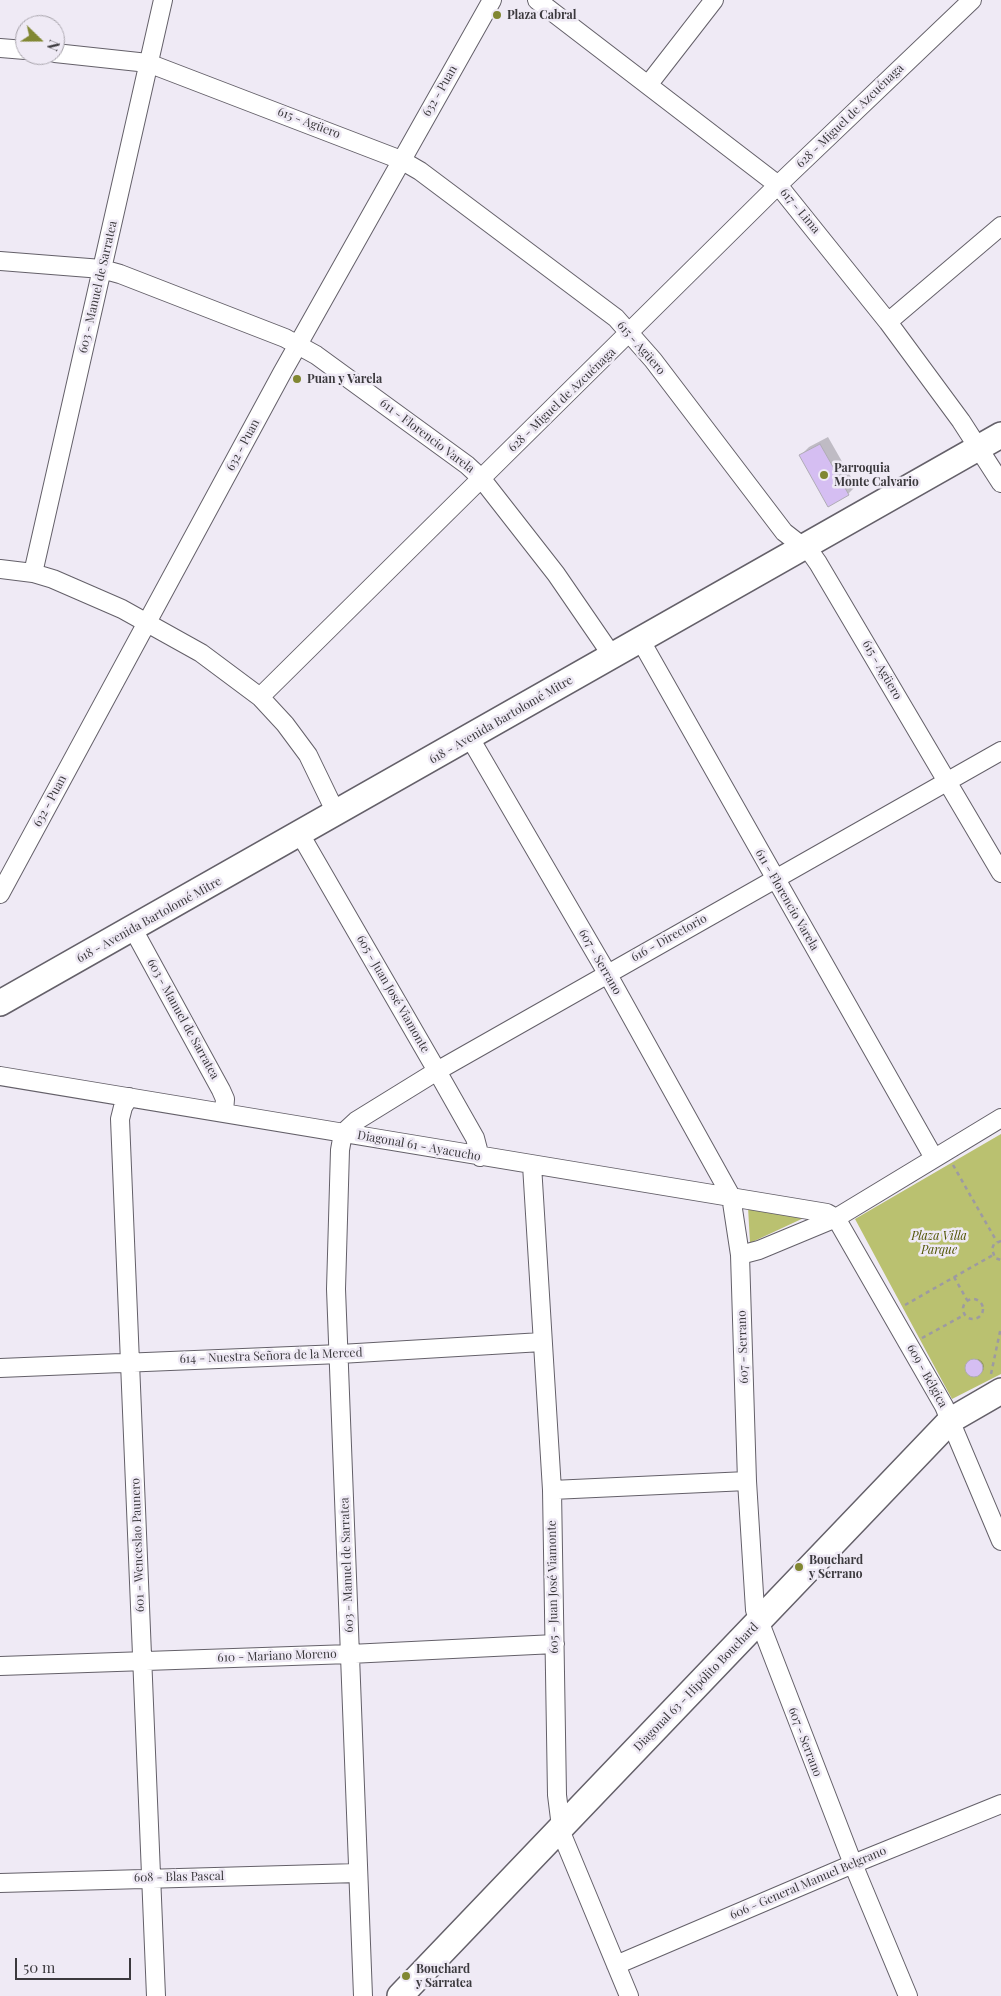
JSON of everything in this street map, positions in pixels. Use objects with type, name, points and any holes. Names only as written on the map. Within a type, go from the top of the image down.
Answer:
[{"type":"main road","name":"618 - Avenida Bartolomé Mitre","points":[[0,1004],[613,657],[802,546],[1001,435]]},
{"type":"main road","name":"Diagonal 63 - Hipólito Bouchard","points":[[400,1996],[951,1420],[993,1395]]},
{"type":"street","name":"603 - Manuel de Sarratea","points":[[33,573],[162,0]]},
{"type":"street","name":"632 - Puan","points":[[0,894],[298,344],[492,0]]},
{"type":"street","name":"617 - Lima","points":[[537,0],[778,185],[888,322],[978,447],[1001,483]]},
{"type":"street","points":[[648,85],[714,0]]},
{"type":"street","name":"628 - Miguel de Azcuénaga","points":[[260,697],[631,333],[778,185],[972,0]]},
{"type":"street","points":[[0,48],[15,49]]},
{"type":"street","name":"615 - Agüero","points":[[65,54],[148,63],[401,160],[436,183],[616,318],[631,333],[784,532],[810,553],[826,574],[1001,873]]},
{"type":"street","points":[[888,322],[1001,226]]},
{"type":"street","name":"611 - Florencio Varela","points":[[0,261],[102,269],[129,277],[298,344],[316,355],[412,424],[482,478],[556,574],[613,657]]},
{"type":"street","points":[[0,570],[33,573],[52,579],[147,622],[201,653],[260,697],[285,724],[308,755],[336,813]]},
{"type":"street","name":"611 - Florencio Varela","points":[[641,641],[775,880],[940,1155]]},
{"type":"street","name":"607 - Serrano","points":[[470,738],[607,973],[731,1196],[740,1254],[747,1481],[753,1595],[759,1622],[853,1864],[908,1996]]},
{"type":"street","name":"616 - Directorio","points":[[343,1133],[356,1121],[438,1070],[1001,750]]},
{"type":"street","name":"605 - Juan José Viamonte","points":[[300,834],[438,1070],[475,1138],[480,1157]]},
{"type":"street","name":"603 - Manuel de Sarratea","points":[[133,928],[221,1090],[225,1099],[224,1112]]},
{"type":"street","name":"Diagonal 61 - Ayacucho","points":[[0,1076],[224,1112],[480,1157],[731,1196],[827,1213],[836,1218]]},
{"type":"street","name":"601 - Wenceslao Paunero","points":[[129,1097],[123,1107],[120,1119],[156,1996]]},
{"type":"street","points":[[740,1254],[759,1250],[836,1218],[1001,1118]]},
{"type":"street","name":"603 - Manuel de Sarratea","points":[[343,1133],[340,1150],[336,1289],[364,1996]]},
{"type":"street","name":"605 - Juan José Viamonte","points":[[532,1165],[552,1490],[558,1794],[562,1837],[629,1996]]},
{"type":"street","name":"609 - Bélgica","points":[[836,1218],[951,1420],[1001,1541]]},
{"type":"street","name":"614 - Nuestra Señora de la Merced","points":[[0,1368],[340,1354],[542,1342]]},
{"type":"street","points":[[552,1490],[747,1481]]},
{"type":"street","name":"610 - Mariano Moreno","points":[[0,1666],[350,1654],[554,1644]]},
{"type":"street","name":"606 - General Manuel Belgrano","points":[[616,1965],[853,1864],[1001,1804]]},
{"type":"street","name":"608 - Blas Pascal","points":[[0,1883],[358,1874]]},
{"type":"path","points":[[940,1155],[999,1241],[992,1246],[993,1255]]},
{"type":"path","points":[[993,1255],[1001,1260]]},
{"type":"path","points":[[891,1313],[993,1255]]},
{"type":"path","points":[[954,1277],[967,1300]]},
{"type":"path","points":[[974,1298],[980,1301],[982,1310],[976,1318],[964,1315],[963,1305],[967,1300],[974,1298]]},
{"type":"path","points":[[910,1345],[964,1315]]},
{"type":"path","points":[[993,1395],[1001,1326]]},
{"type":"green space","name":"Plaza Villa Parque","points":[[1001,1134],[1001,1374],[952,1399],[855,1219]]},
{"type":"green space","points":[[748,1207],[808,1216],[750,1243]]},
{"type":"building","name":"Parroquia Monte Calvario","points":[[820,444],[849,495],[828,507],[799,455]]},
{"type":"building","points":[[974,1359],[980,1362],[983,1368],[980,1374],[974,1377],[968,1374],[965,1368],[968,1362]]},
{"type":"place","name":"Plaza Cabral","points":[[497,15]]},
{"type":"place","name":"Puan y Varela","points":[[297,379]]},
{"type":"place","name":"Parroquia Monte Calvario","points":[[824,475]]},
{"type":"place","name":"Bouchard y Serrano","points":[[799,1567]]},
{"type":"place","name":"Bouchard y Sarratea","points":[[406,1976]]}]
